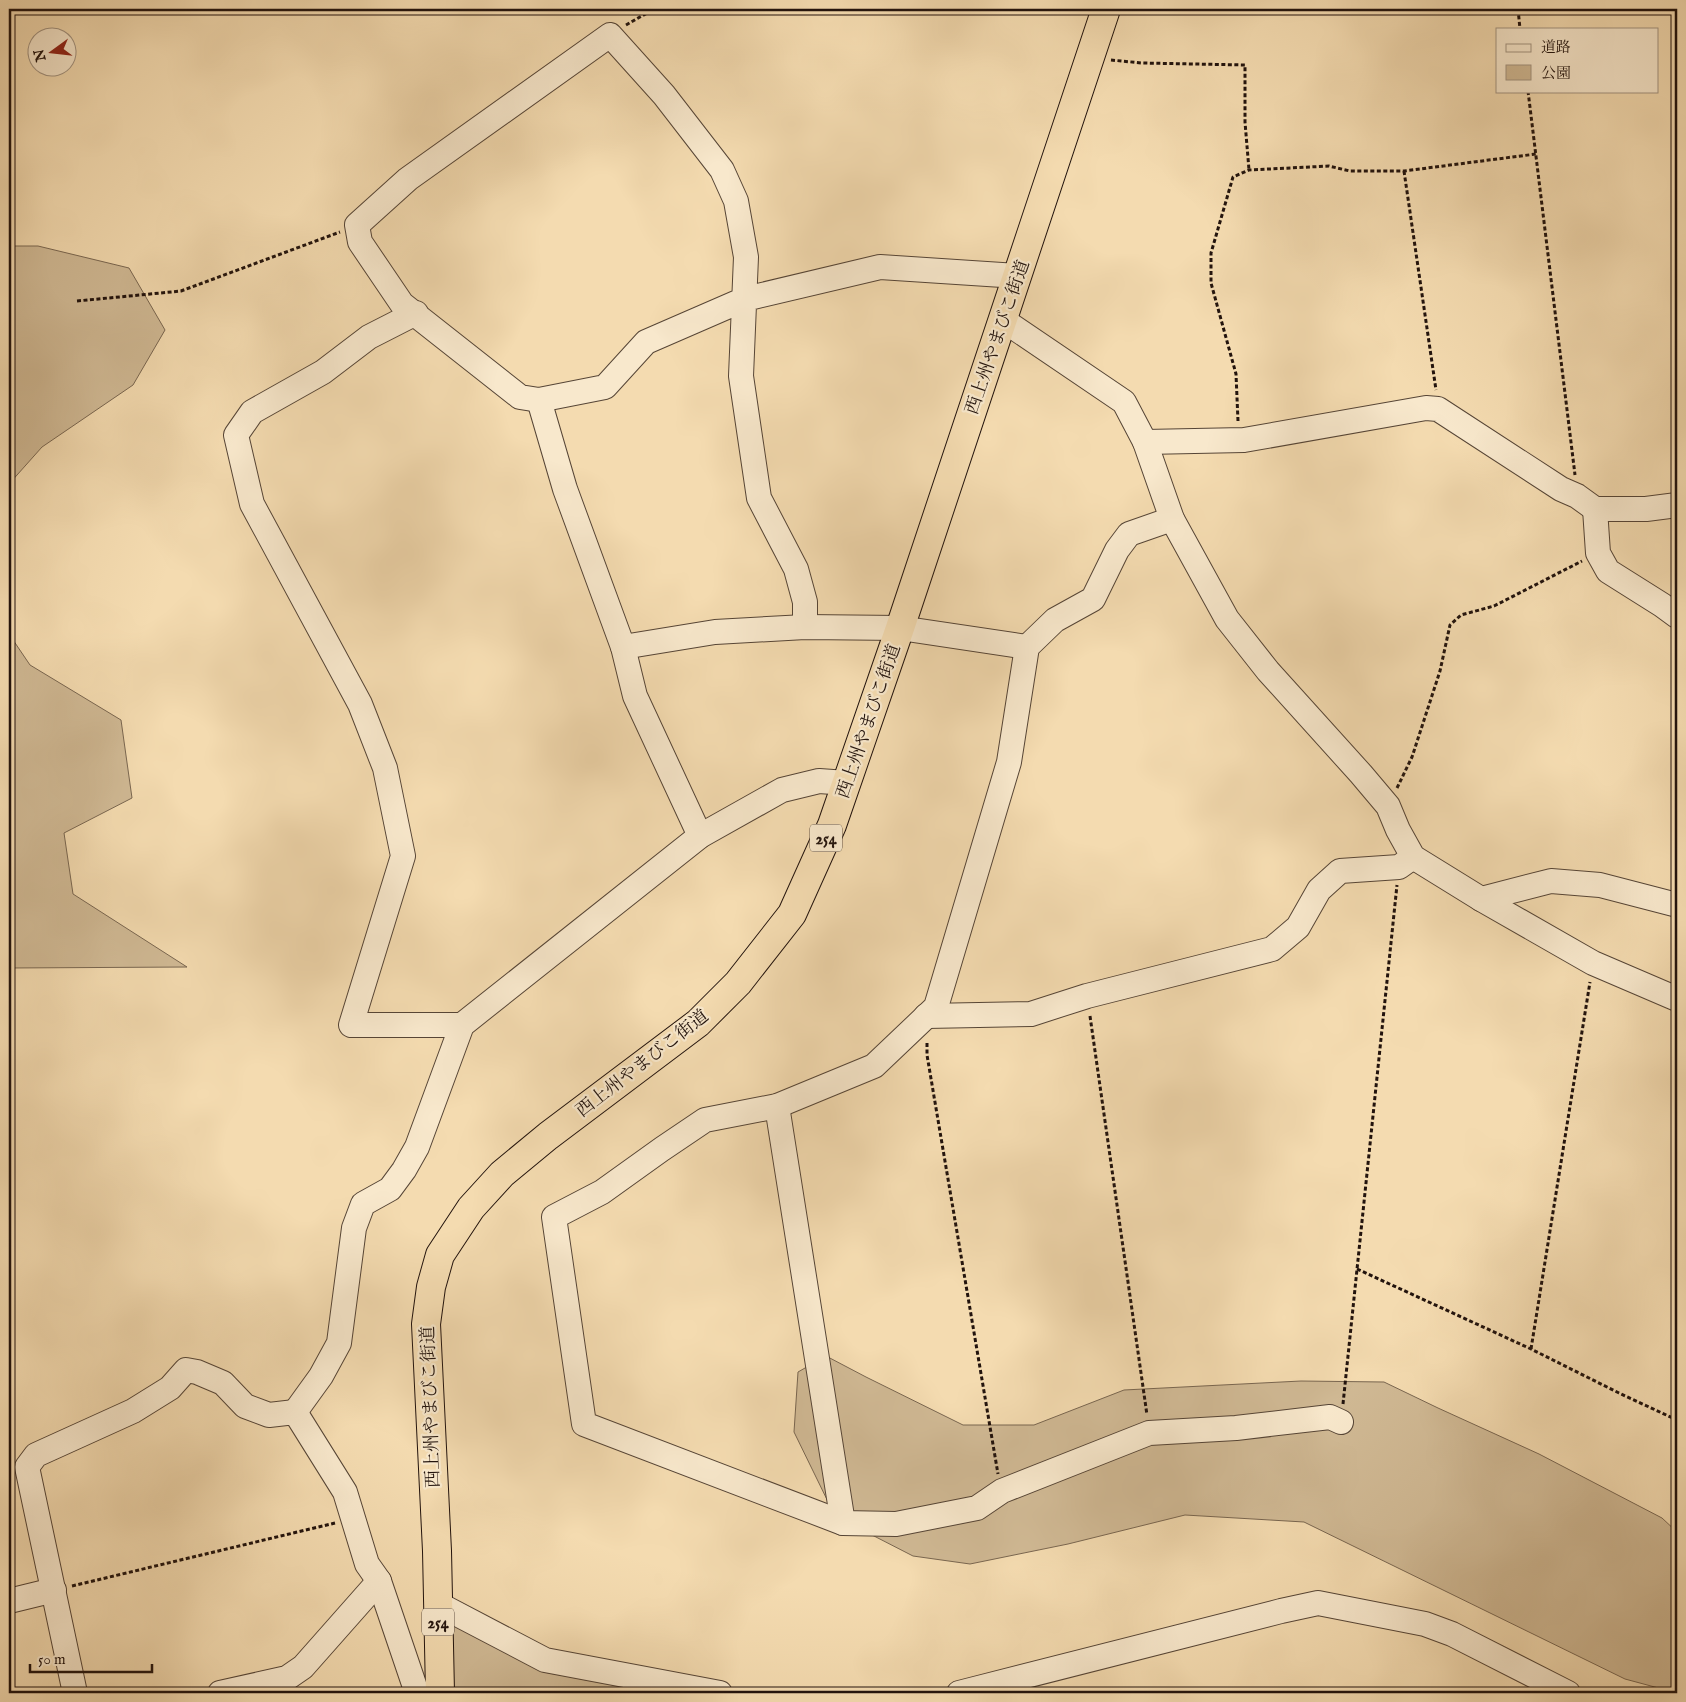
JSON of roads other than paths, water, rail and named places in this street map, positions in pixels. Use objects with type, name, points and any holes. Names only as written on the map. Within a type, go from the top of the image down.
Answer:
[{"type":"highway","name":"西上州やまびこ街道","points":[[440,1693],[426,1324],[431,1287],[440,1255],[471,1208],[502,1174],[548,1136],[698,1023],[738,983],[792,914],[832,825],[900,628],[1106,9]]},
{"type":"street","points":[[805,627],[805,602],[796,569],[760,498],[741,376],[745,299],[746,258],[736,201],[722,170],[664,95],[610,35],[408,179],[357,225],[360,242],[402,304],[416,313],[520,397],[539,400],[605,387],[646,342],[745,299],[880,267],[1018,276]]},
{"type":"street","points":[[416,313],[369,337],[323,372],[252,412],[236,435],[252,504],[360,704],[385,768],[403,856],[351,1025],[462,1025]]},
{"type":"street","points":[[1003,320],[1124,402],[1145,442],[1172,519],[1227,619],[1268,671],[1388,806],[1398,830],[1406,862]]},
{"type":"street","points":[[539,400],[565,489],[623,647],[635,696],[700,836]]},
{"type":"street","points":[[1145,442],[1239,440],[1426,408],[1438,409],[1561,489],[1586,502],[1646,509],[1677,505]]},
{"type":"street","points":[[1586,502],[1598,553],[1608,571],[1677,616]]},
{"type":"street","points":[[1172,519],[1129,534],[1117,550],[1094,599],[1055,620],[1027,647],[1009,762],[936,1007],[874,1066],[777,1106],[705,1120],[602,1192],[554,1216],[584,1424],[842,1523],[896,1524],[977,1508],[1002,1492],[1149,1433],[1236,1428],[1330,1417],[1342,1422]]},
{"type":"street","points":[[623,647],[715,632],[805,627],[900,628],[1027,647]]},
{"type":"street","points":[[75,1693],[27,1467],[36,1455],[133,1411],[170,1388],[186,1370],[197,1372],[223,1383],[245,1406],[269,1415],[294,1412],[321,1376],[339,1343],[354,1228],[363,1204],[390,1189],[417,1148],[462,1025],[700,836],[782,790],[819,781],[846,783]]},
{"type":"street","points":[[926,1016],[1031,1014],[1087,996],[1272,949],[1298,927],[1319,890],[1340,871],[1406,862],[1481,899],[1593,963],[1677,999]]},
{"type":"street","points":[[1481,899],[1551,881],[1600,885],[1677,905]]},
{"type":"street","points":[[777,1106],[842,1523]]},
{"type":"street","points":[[294,1412],[345,1492],[368,1564],[379,1581],[417,1693]]},
{"type":"street","points":[[220,1693],[287,1678],[303,1667],[379,1581]]},
{"type":"street","points":[[9,1601],[54,1590]]},
{"type":"street","points":[[959,1693],[1318,1603],[1425,1624],[1452,1634],[1568,1693]]},
{"type":"street","points":[[438,1604],[546,1660],[720,1693]]},
{"type":"waterway","points":[[1673,9],[1677,17]]}]
